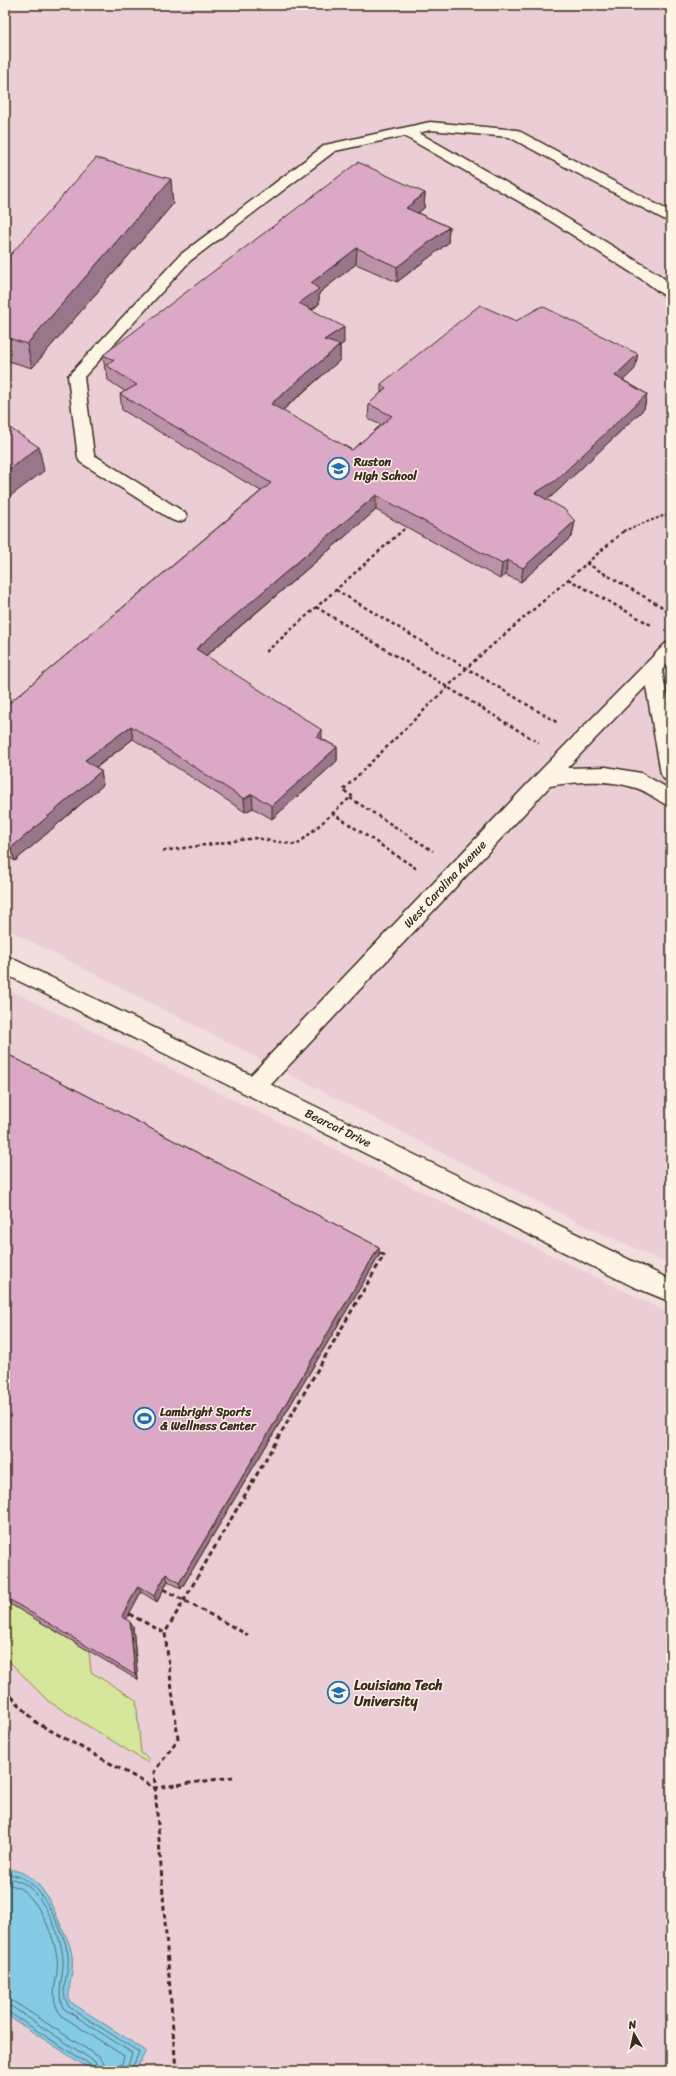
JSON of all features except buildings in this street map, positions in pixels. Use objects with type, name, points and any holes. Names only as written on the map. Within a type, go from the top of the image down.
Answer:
[{"type":"street","name":"Bearcat Drive","points":[[5,964],[255,1086],[640,1278],[671,1291]]},
{"type":"lane","points":[[178,516],[86,458],[76,376],[185,258],[330,148],[430,126],[512,133],[671,218]]},
{"type":"lane","points":[[406,131],[532,203],[652,278],[671,292]]},
{"type":"lane","name":"West Carolina Avenue","points":[[255,1086],[544,779],[671,648]]},
{"type":"lane","points":[[652,668],[671,774]]},
{"type":"lane","points":[[544,779],[575,774],[606,774],[641,781],[671,799]]},
{"type":"path","points":[[436,853],[350,798],[352,796],[343,790],[467,669],[624,530],[671,515]]},
{"type":"path","points":[[266,652],[406,527]]},
{"type":"path","points":[[586,563],[671,612]]},
{"type":"path","points":[[568,579],[656,628]]},
{"type":"path","points":[[336,590],[560,725]]},
{"type":"path","points":[[316,607],[541,745]]},
{"type":"path","points":[[163,851],[255,838],[297,845],[350,798]]},
{"type":"path","points":[[332,813],[419,870]]},
{"type":"path","points":[[176,2071],[154,1772],[178,1739],[165,1634],[384,1255],[370,1248]]},
{"type":"path","points":[[163,1589],[248,1635]]},
{"type":"path","points":[[129,1614],[165,1634]]},
{"type":"path","points":[[5,1690],[37,1723],[155,1788],[233,1778]]},
{"type":"shaded area","name":"Ruston High School","points":[[68,5],[671,5],[671,1265],[579,1223],[5,928],[5,11]]},
{"type":"shaded area","name":"Louisiana Tech University","points":[[5,988],[671,1314],[671,2071],[5,2071]]},
{"type":"green space","points":[[7,1602],[89,1651],[91,1672],[136,1700],[141,1753],[148,1758],[148,1763],[48,1701],[5,1657],[5,1606]]},
{"type":"water","points":[[5,1869],[16,1870],[25,1874],[40,1886],[50,1902],[65,1933],[71,1951],[72,1967],[69,2001],[146,2051],[135,2071],[93,2071],[5,2014]]},
{"type":"place","name":"Ruston High School","points":[[338,469]]},
{"type":"place","name":"Lambright Sports & Wellness Center","points":[[144,1419]]},
{"type":"place","name":"Louisiana Tech University","points":[[338,1693]]}]
